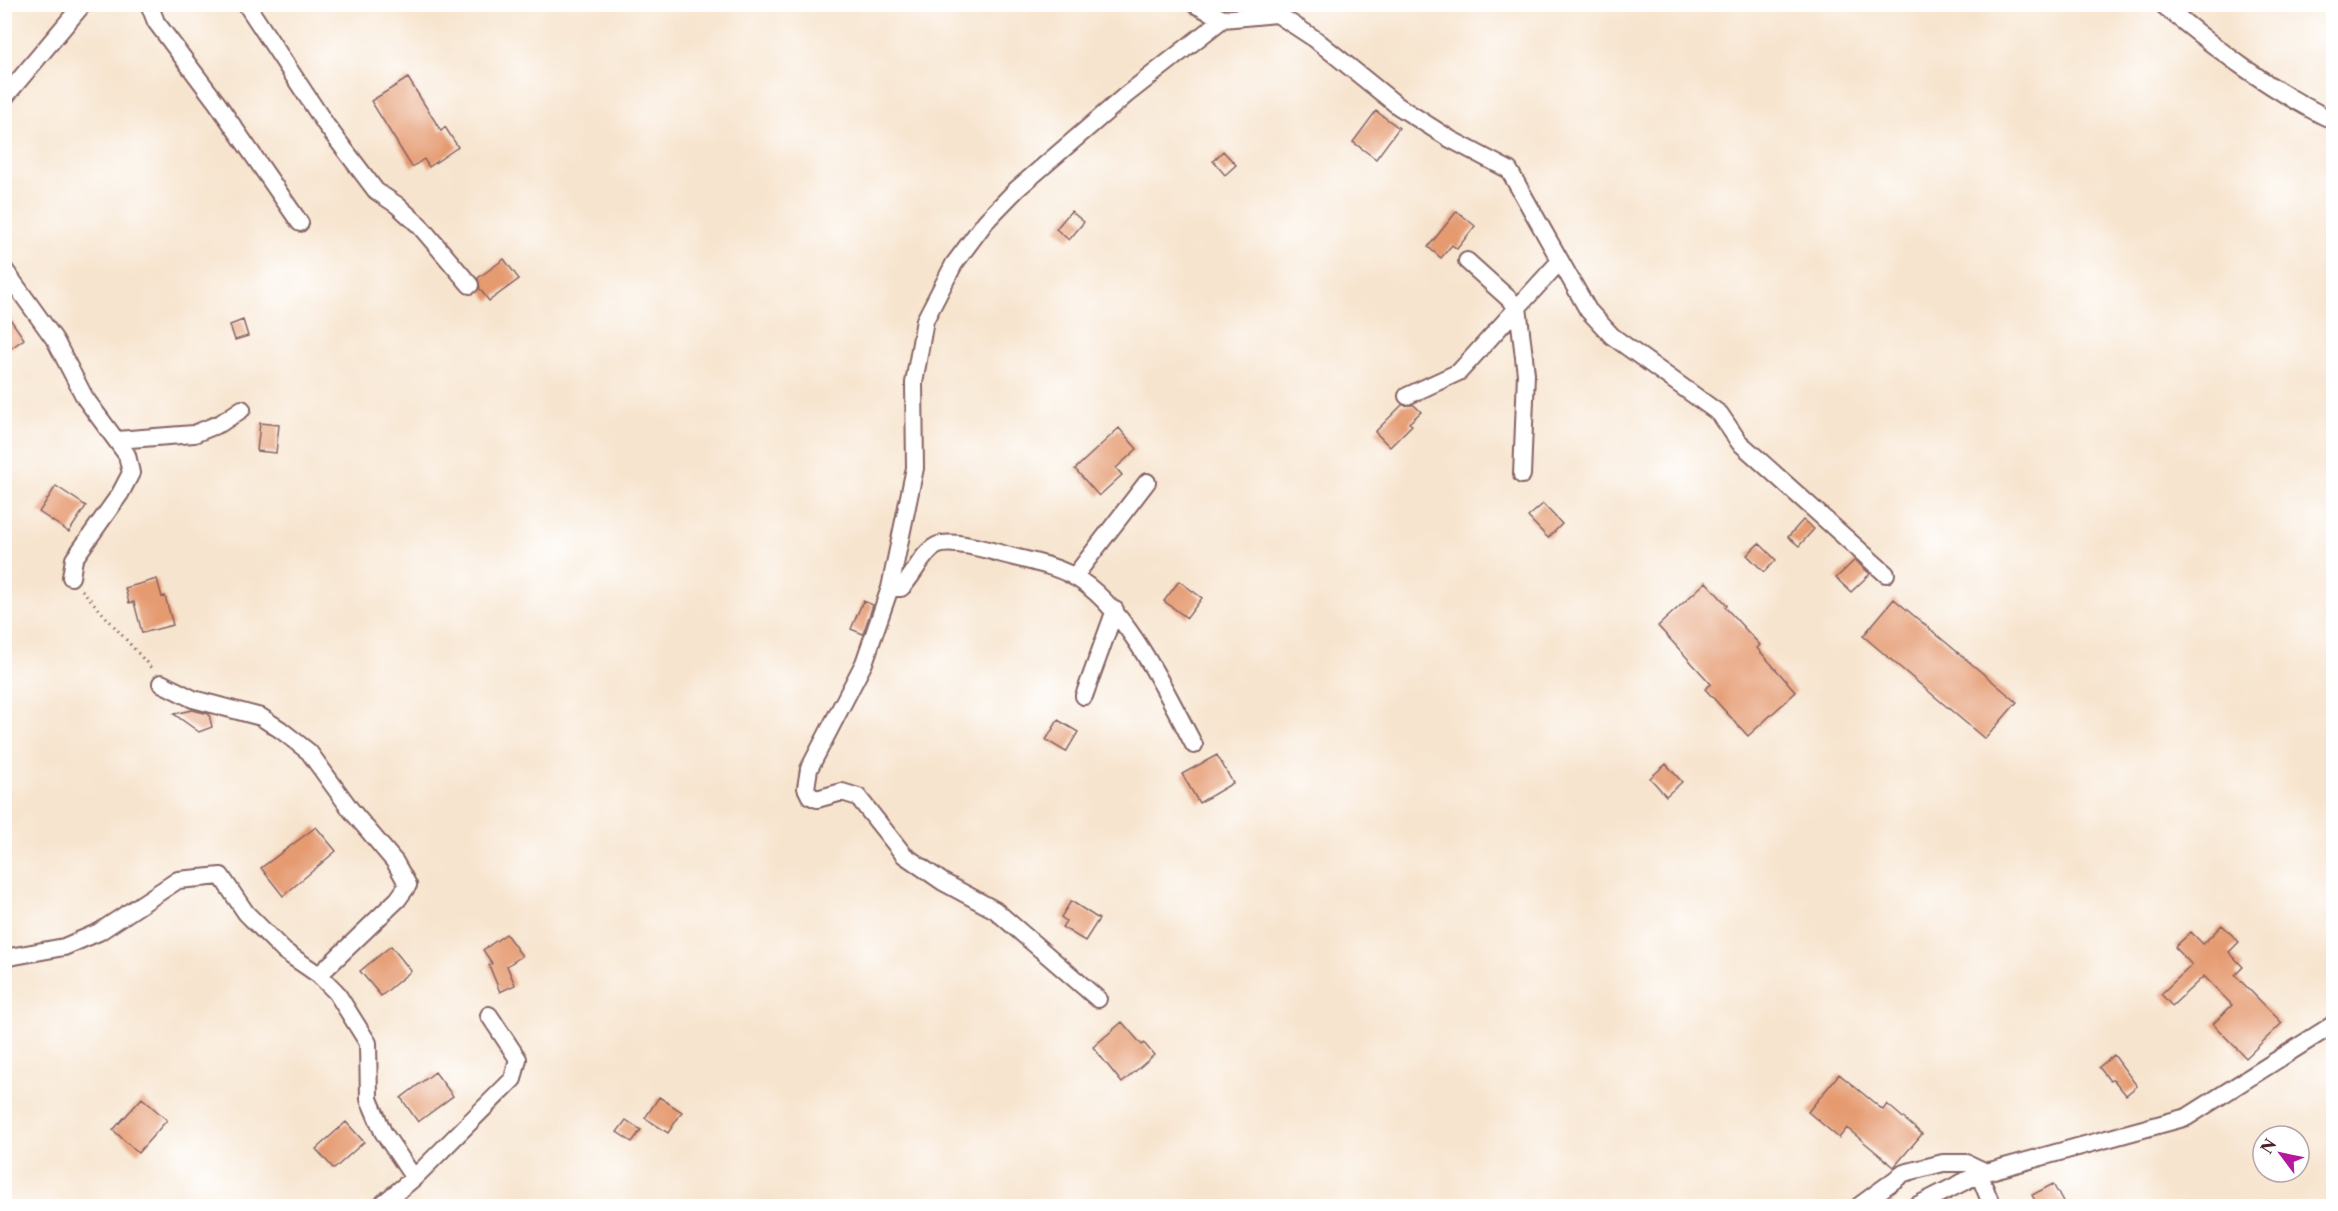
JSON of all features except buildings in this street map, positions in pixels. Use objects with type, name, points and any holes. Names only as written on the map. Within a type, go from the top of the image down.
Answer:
[{"type":"street","points":[[4,98],[83,4]]},
{"type":"street","points":[[149,4],[156,22],[218,103],[300,223]]},
{"type":"street","points":[[246,4],[326,125],[376,191],[397,205],[419,225],[470,285]]},
{"type":"street","points":[[1194,4],[1223,19],[1277,14],[1315,39],[1398,106],[1450,139],[1509,170],[1588,310],[1612,336],[1720,414],[1739,442],[1886,573]]},
{"type":"street","points":[[2162,4],[2217,50],[2313,111],[2334,121]]},
{"type":"street","points":[[1098,999],[995,910],[943,882],[904,855],[858,797],[842,792],[817,799],[810,796],[806,788],[809,769],[864,663],[890,588],[915,468],[914,383],[925,320],[954,264],[986,222],[1017,189],[1126,95],[1223,19]]},
{"type":"street","points":[[1467,261],[1518,307],[1526,374],[1521,476]]},
{"type":"street","points":[[1407,396],[1459,372],[1560,261]]},
{"type":"street","points":[[4,269],[55,340],[85,398],[127,455],[131,473],[120,494],[74,559],[71,577]]},
{"type":"street","points":[[117,440],[194,434],[221,423],[242,409]]},
{"type":"street","points":[[1074,577],[1147,482]]},
{"type":"street","points":[[890,588],[901,588],[910,580],[932,548],[940,544],[954,544],[990,551],[1057,569],[1074,577],[1115,610],[1156,673],[1194,745]]},
{"type":"street","points":[[1084,696],[1115,610]]},
{"type":"street","points":[[161,683],[193,699],[261,717],[309,752],[351,810],[395,862],[408,885],[398,899],[319,975]]},
{"type":"street","points":[[4,958],[64,946],[99,932],[178,880],[221,876],[246,913],[284,951],[319,975],[336,992],[368,1043],[369,1099],[383,1132],[414,1178]]},
{"type":"street","points":[[380,1206],[414,1178],[513,1079],[518,1059],[489,1015]]},
{"type":"street","points":[[1916,1206],[1982,1173],[2187,1117],[2334,1024]]},
{"type":"street","points":[[1859,1206],[1904,1173],[1943,1163],[1967,1163],[1982,1173],[1992,1206]]},
{"type":"path","points":[[71,577],[151,665],[161,683]]}]
